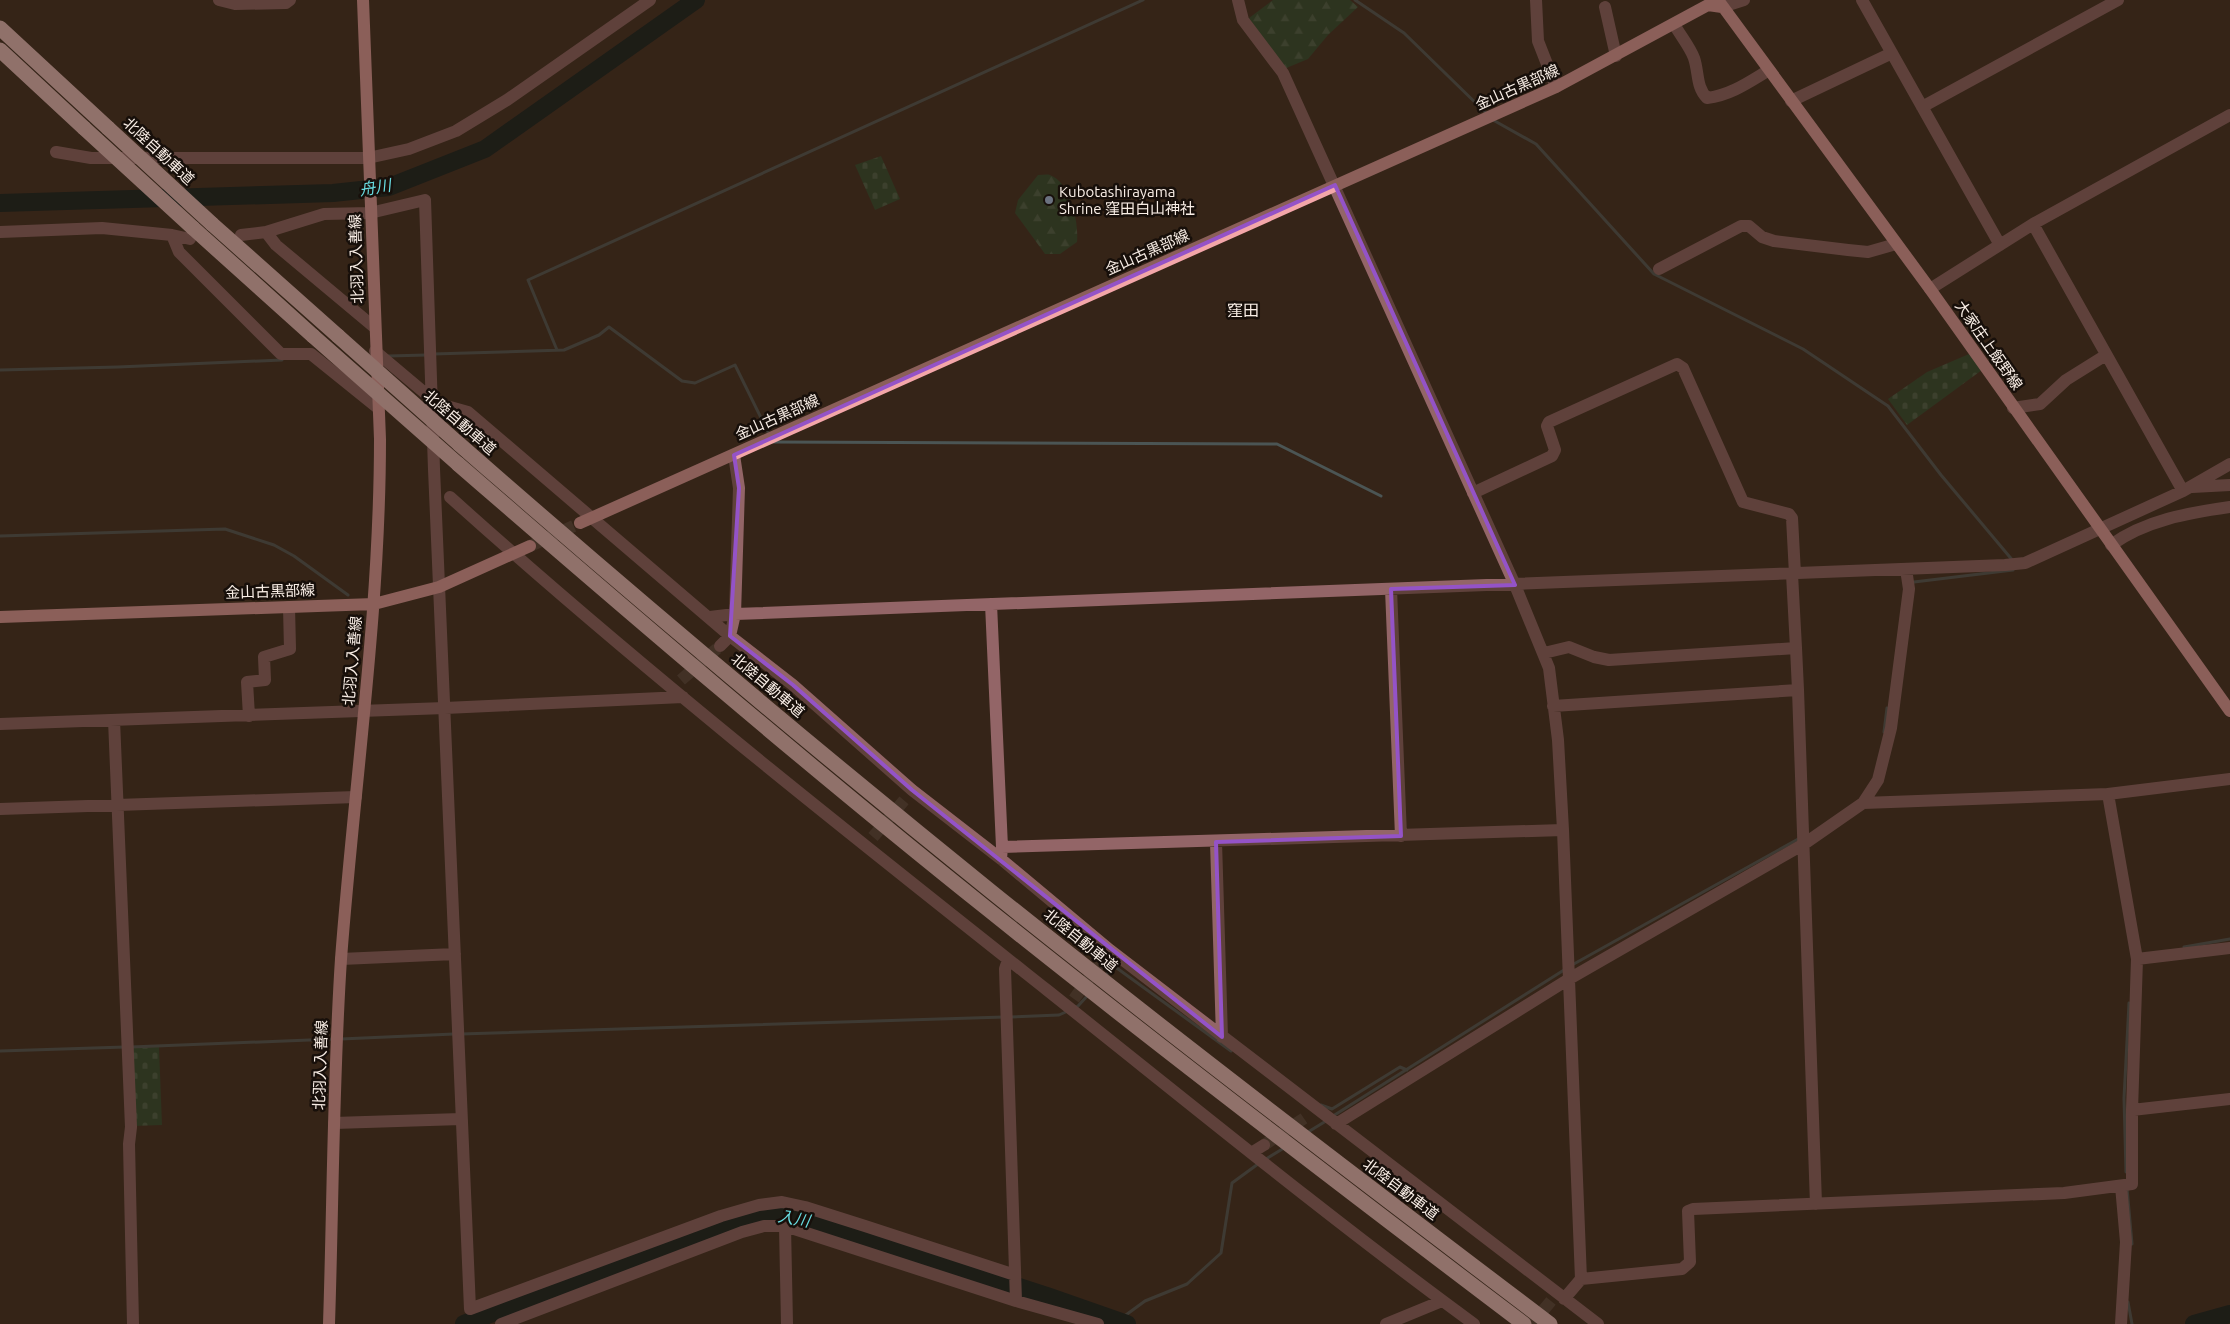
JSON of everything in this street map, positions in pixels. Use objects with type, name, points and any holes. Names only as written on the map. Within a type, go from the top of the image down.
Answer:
[{"type":"highway","name":"北陸自動車道","points":[[0,28],[212,224],[459,444],[593,560],[890,808],[1109,985],[1314,1145],[1550,1324]]},
{"type":"highway","points":[[0,50],[84,128],[192,234],[313,336],[458,464],[666,642],[887,827],[1096,995],[1280,1139],[1524,1324]]},
{"type":"main road","name":"北羽入入善線","points":[[329,1324],[334,1123],[341,959],[374,604],[380,487],[363,0]]},
{"type":"main road","name":"金山古黒部線","points":[[580,523],[1556,87],[1708,5],[1720,3]]},
{"type":"main road","name":"大家庄上飯野線","points":[[1720,3],[1930,289],[2230,711]]},
{"type":"main road","name":"金山古黒部線","points":[[0,617],[374,604],[439,586],[530,546]]},
{"type":"street","points":[[219,0],[235,4],[286,3],[290,0]]},
{"type":"street","points":[[56,152],[91,158],[368,158],[409,149],[456,131],[507,100],[650,0]]},
{"type":"street","points":[[1238,0],[1243,20],[1283,73],[1515,585],[1549,668],[1558,740],[1563,830],[1581,1279]]},
{"type":"street","points":[[1536,0],[1538,41],[1556,87]]},
{"type":"street","points":[[1720,3],[1744,0]]},
{"type":"street","points":[[1862,0],[2000,245]]},
{"type":"street","points":[[1922,107],[2118,0]]},
{"type":"street","points":[[1606,8],[1616,56]]},
{"type":"street","points":[[1674,24],[1694,58],[1698,83],[1702,93],[1707,98],[1721,96],[1769,70]]},
{"type":"street","points":[[1791,101],[1892,53]]},
{"type":"street","points":[[1930,289],[2032,224],[2230,115]]},
{"type":"street","points":[[241,235],[266,232],[324,214],[370,211],[425,200],[439,586],[470,1309],[726,1214],[759,1205],[782,1202],[848,1220],[1015,1275]]},
{"type":"street","points":[[2032,224],[2106,355],[2186,489]]},
{"type":"street","points":[[1659,269],[1741,226],[1749,226],[1762,237],[1774,241],[1848,250],[1868,252],[1896,244]]},
{"type":"street","points":[[0,232],[102,228],[172,235],[192,234]]},
{"type":"street","points":[[266,232],[276,245],[374,327]]},
{"type":"street","points":[[172,235],[179,252],[282,354],[311,354],[378,408]]},
{"type":"street","points":[[375,351],[432,399],[443,405],[468,412],[730,636],[793,685],[909,794],[1002,853],[1107,954],[1222,1037],[1313,1112],[1336,1124],[1558,1298],[1598,1324]]},
{"type":"street","points":[[2013,408],[2040,404],[2066,380],[2106,355]]},
{"type":"street","points":[[1473,493],[1552,456],[1555,450],[1547,426],[1549,422],[1677,364],[1682,368],[1743,502],[1788,514],[1792,518],[1816,1204]]},
{"type":"street","points":[[720,646],[730,636],[735,614],[738,488],[734,455]]},
{"type":"street","points":[[710,617],[735,614],[1794,574],[2025,563],[2186,489],[2230,464]]},
{"type":"street","points":[[2186,489],[2230,484]]},
{"type":"street","points":[[450,497],[514,554],[869,842],[1008,960],[1071,1003],[1251,1153],[1474,1324]]},
{"type":"street","points":[[2109,542],[2128,532],[2177,515],[2230,507]]},
{"type":"street","points":[[1336,1124],[1569,979],[1804,844],[1863,803],[1878,780],[1891,728],[1909,589],[1906,569]]},
{"type":"street","points":[[1392,589],[1401,836]]},
{"type":"street","points":[[991,604],[1002,853]]},
{"type":"street","points":[[249,716],[247,682],[265,680],[264,657],[290,649],[289,607]]},
{"type":"street","points":[[1544,653],[1569,647],[1594,657],[1609,660],[1796,648]]},
{"type":"street","points":[[0,724],[445,708],[680,689]]},
{"type":"street","points":[[1554,706],[1798,690]]},
{"type":"street","points":[[114,720],[131,1128],[129,1144],[133,1324]]},
{"type":"street","points":[[1863,803],[2108,794],[2230,779]]},
{"type":"street","points":[[1558,1298],[1581,1279],[1682,1269],[1690,1262],[1688,1211],[1693,1209],[2064,1193],[2132,1184],[2132,1110],[2137,959],[2108,794]]},
{"type":"street","points":[[0,809],[356,798]]},
{"type":"street","points":[[1002,853],[1216,842],[1563,830]]},
{"type":"street","points":[[1216,842],[1222,1037]]},
{"type":"street","points":[[2137,959],[2230,948]]},
{"type":"street","points":[[341,959],[455,954]]},
{"type":"street","points":[[1008,960],[1005,969],[1016,1301]]},
{"type":"street","points":[[2132,1110],[2230,1099]]},
{"type":"street","points":[[334,1123],[461,1119]]},
{"type":"street","points":[[1251,1153],[1264,1145]]},
{"type":"street","points":[[2121,1186],[2126,1242],[2121,1324]]},
{"type":"street","points":[[501,1324],[742,1232],[764,1226],[785,1226],[1016,1301],[1098,1324]]},
{"type":"street","points":[[785,1226],[787,1324]]},
{"type":"street","points":[[1386,1324],[1442,1301]]},
{"type":"highlighted area","points":[[1335,185],[1515,585],[1391,589],[1401,836],[1216,842],[1222,1037],[912,790],[793,685],[730,636],[739,488],[734,455]]},
{"type":"green space","points":[[1273,0],[1350,0],[1358,7],[1328,35],[1308,59],[1284,69],[1249,18]]},
{"type":"green space","points":[[881,156],[900,199],[875,210],[855,165]]},
{"type":"green space","points":[[1038,175],[1049,175],[1057,179],[1063,186],[1072,204],[1077,225],[1077,242],[1060,254],[1045,254],[1015,213],[1018,200]]},
{"type":"green space","points":[[1969,354],[1982,370],[1907,425],[1888,399],[1927,372]]},
{"type":"green space","points":[[159,1047],[162,1125],[133,1126],[130,1048]]},
{"type":"waterway","name":"舟川","points":[[0,203],[333,193],[389,187],[485,149],[696,0]]},
{"type":"waterway","points":[[557,350],[528,280],[1143,0]]},
{"type":"waterway","points":[[1355,0],[1404,33],[1487,114]]},
{"type":"waterway","points":[[1493,120],[1536,144],[1654,274],[1803,349],[1888,406],[1941,475],[2014,562]]},
{"type":"waterway","points":[[433,354],[564,350],[599,335],[609,327],[682,381],[695,383],[735,365],[769,434]]},
{"type":"waterway","points":[[388,356],[427,355]]},
{"type":"waterway","points":[[0,370],[282,360]]},
{"type":"waterway","points":[[773,442],[1277,444],[1381,496]]},
{"type":"waterway","points":[[0,536],[225,529],[274,545],[294,556],[348,595]]},
{"type":"waterway","points":[[1911,584],[1914,582],[2013,570]]},
{"type":"waterway","points":[[1884,732],[1887,708]]},
{"type":"waterway","points":[[1572,965],[1800,838]]},
{"type":"waterway","points":[[2184,947],[2230,939]]},
{"type":"waterway","points":[[1105,976],[1114,966],[1231,1051]]},
{"type":"waterway","points":[[1333,1116],[1564,970]]},
{"type":"waterway","points":[[1074,1008],[1089,994]]},
{"type":"waterway","points":[[2126,1172],[2124,1098],[2129,1003]]},
{"type":"waterway","points":[[1010,1017],[1059,1015],[1068,1011]]},
{"type":"waterway","points":[[461,1034],[1004,1017]]},
{"type":"waterway","points":[[341,1039],[454,1034]]},
{"type":"waterway","points":[[131,1047],[334,1039]]},
{"type":"waterway","points":[[0,1051],[125,1047]]},
{"type":"waterway","points":[[1321,1105],[1332,1109],[1400,1067],[1407,1070]]},
{"type":"waterway","points":[[1308,1132],[1326,1121]]},
{"type":"waterway","points":[[1266,1159],[1284,1148]]},
{"type":"waterway","points":[[1119,1320],[1145,1301],[1187,1284],[1221,1253],[1232,1183],[1258,1164]]},
{"type":"waterway","points":[[2127,1188],[2132,1244]]},
{"type":"waterway","name":"入川","points":[[464,1324],[741,1218],[769,1213],[802,1217],[1047,1296],[1127,1324]]},
{"type":"waterway","points":[[2128,1302],[2132,1324]]},
{"type":"waterway","points":[[476,1311],[476,1319]]},
{"type":"waterway","name":"入川","points":[[2194,1324],[2230,1314]]},
{"type":"tunnel","points":[[530,546],[580,523]]},
{"type":"tunnel","points":[[681,680],[720,646]]},
{"type":"tunnel","points":[[873,837],[906,798]]},
{"type":"tunnel","points":[[1074,999],[1104,958]]},
{"type":"tunnel","points":[[1264,1145],[1309,1115]]},
{"type":"tunnel","points":[[1532,1324],[1551,1301]]},
{"type":"place","name":"Kubotashirayama Shrine 窪田白山神社","points":[[1049,200]]},
{"type":"district","name":"窪田","points":[[1243,310]]}]
